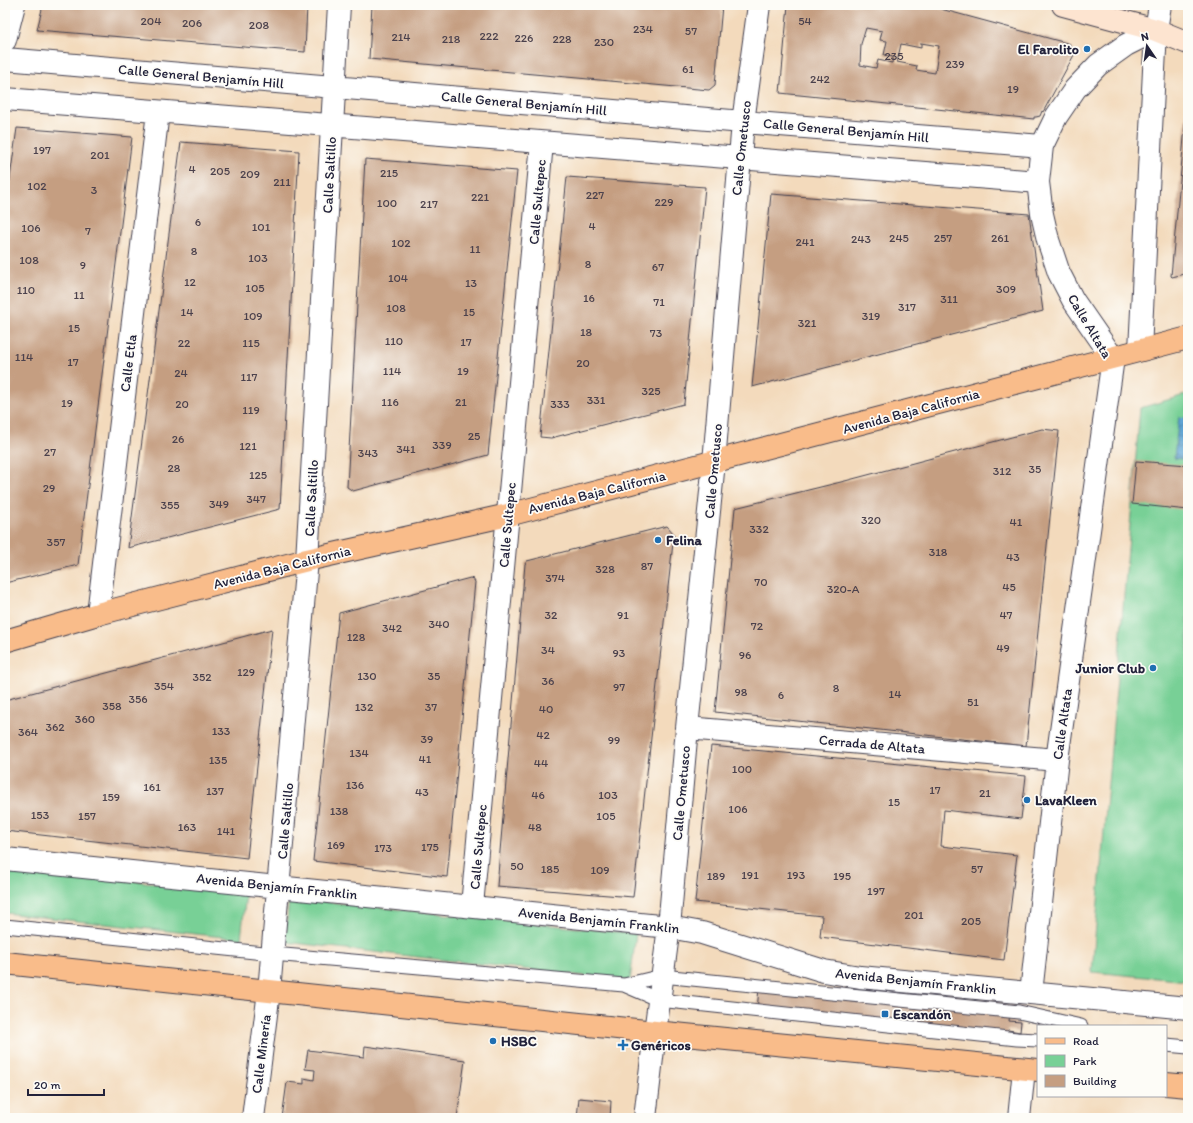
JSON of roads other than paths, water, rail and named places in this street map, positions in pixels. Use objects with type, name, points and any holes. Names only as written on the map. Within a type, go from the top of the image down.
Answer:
[{"type":"main road","points":[[1063,5],[1156,30],[1188,43]]},
{"type":"main road","name":"Avenida Baja California","points":[[5,641],[98,614],[307,560],[508,516],[1188,338]]},
{"type":"main road","points":[[5,963],[655,1032],[1031,1070]]},
{"type":"main road","points":[[1167,1084],[1188,1086]]},
{"type":"street","points":[[5,40],[14,5]]},
{"type":"street","name":"Calle Saltillo","points":[[269,991],[307,560],[339,5]]},
{"type":"street","name":"Calle Ometusco","points":[[645,1118],[669,927],[686,728],[714,462],[743,122],[759,5]]},
{"type":"street","points":[[1140,350],[1156,30],[1160,5]]},
{"type":"street","name":"Calle Altata","points":[[1031,993],[1057,760],[1113,358],[1073,300],[1059,273],[1048,240],[1042,214],[1038,182],[1042,146],[1056,117],[1075,89],[1098,65],[1126,45],[1156,30]]},
{"type":"street","name":"Calle General Benjamín Hill","points":[[5,60],[1042,146]]},
{"type":"street","points":[[5,99],[1038,182]]},
{"type":"street","name":"Calle Etla","points":[[98,614],[158,112]]},
{"type":"street","name":"Calle Sultepec","points":[[472,906],[542,143]]},
{"type":"street","name":"Cerrada de Altata","points":[[686,728],[1057,760]]},
{"type":"street","name":"Avenida Benjamín Franklin","points":[[5,859],[669,927],[702,933],[824,971],[860,977],[1188,1008]]},
{"type":"street","name":"Calle Minería","points":[[253,1118],[269,991]]},
{"type":"street","points":[[1019,1118],[1031,1070]]},
{"type":"lane","points":[[5,926],[273,954],[624,985],[659,1000],[1037,1040]]},
{"type":"lane","points":[[624,985],[662,976],[1018,1012],[1076,1025]]},
{"type":"lane","points":[[1167,1045],[1188,1047]]},
{"type":"water","points":[[1179,417],[1188,418],[1188,460],[1174,458]]},
{"type":"place","name":"El Farolito","points":[[1087,49]]},
{"type":"place","name":"Felina","points":[[658,540]]},
{"type":"place","name":"Junior Club","points":[[1153,668]]},
{"type":"place","name":"LavaKleen","points":[[1027,800]]},
{"type":"place","name":"Escandón","points":[[885,1014]]},
{"type":"place","name":"HSBC","points":[[493,1041]]},
{"type":"place","name":"Genéricos","points":[[623,1045]]}]
